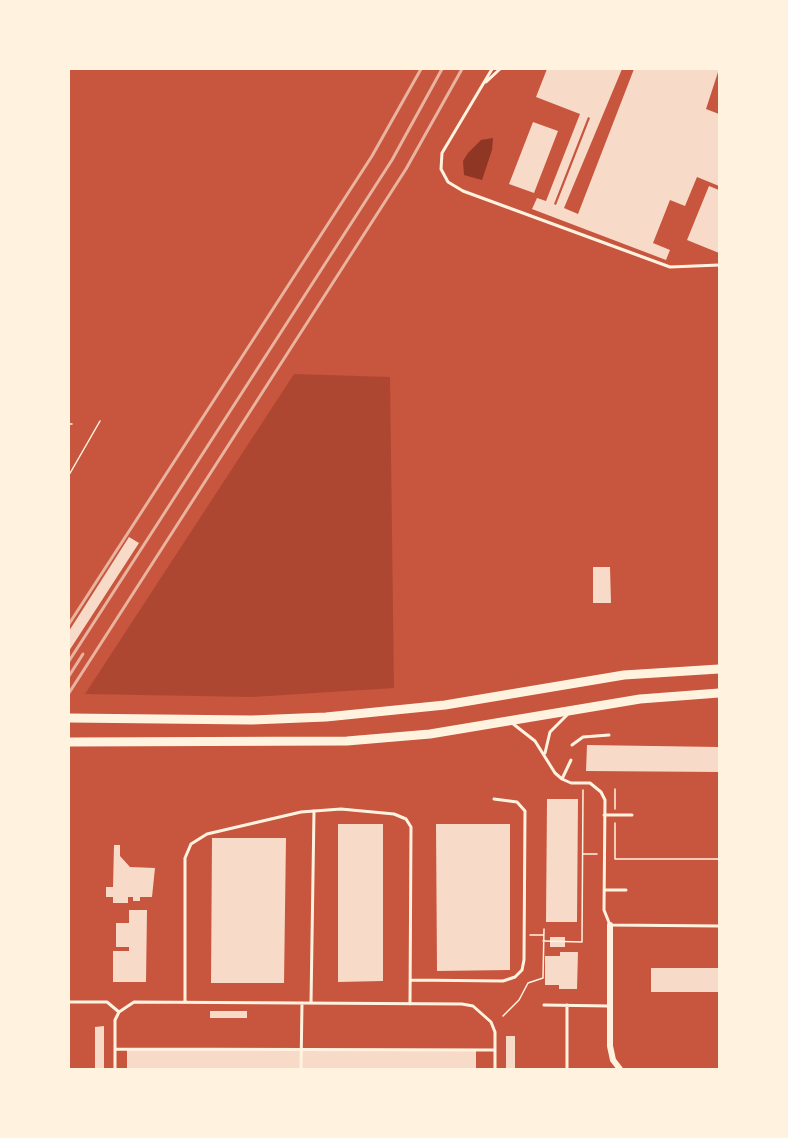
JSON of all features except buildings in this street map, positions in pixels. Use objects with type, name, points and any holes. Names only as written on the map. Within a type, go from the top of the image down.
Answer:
[{"type":"main road","points":[[69,718],[252,720],[326,717],[445,705],[624,675],[719,669]]},
{"type":"main road","points":[[69,742],[347,741],[430,734],[640,699],[719,693]]},
{"type":"street","points":[[610,925],[611,1052],[620,1069]]},
{"type":"lane","points":[[492,69],[442,153],[441,169],[448,182],[463,191],[670,267],[719,265]]},
{"type":"lane","points":[[483,86],[500,69]]},
{"type":"lane","points":[[545,753],[554,725],[574,709]]},
{"type":"lane","points":[[508,721],[524,730],[545,753],[555,773],[562,779],[590,783],[601,792],[604,815],[604,910],[610,925],[719,926]]},
{"type":"lane","points":[[572,746],[583,737],[609,735]]},
{"type":"lane","points":[[562,779],[571,760]]},
{"type":"lane","points":[[410,980],[510,980],[519,974],[524,964],[525,811],[517,802],[494,799]]},
{"type":"lane","points":[[185,1002],[185,858],[191,844],[197,838],[218,831],[314,811],[372,810],[394,814],[409,823],[410,1004]]},
{"type":"lane","points":[[311,1003],[314,811]]},
{"type":"lane","points":[[604,815],[632,815]]},
{"type":"lane","points":[[604,890],[626,890]]},
{"type":"lane","points":[[69,1002],[107,1002],[119,1012]]},
{"type":"lane","points":[[115,1069],[116,1020],[119,1012],[134,1002],[185,1002],[472,1006],[491,1022],[495,1032],[495,1069]]},
{"type":"lane","points":[[301,1069],[302,1003]]},
{"type":"lane","points":[[544,1005],[610,1006]]},
{"type":"lane","points":[[567,1005],[567,1069]]},
{"type":"lane","points":[[115,1049],[495,1050]]},
{"type":"path","points":[[69,474],[100,421]]},
{"type":"path","points":[[543,941],[582,942],[583,783]]},
{"type":"path","points":[[615,789],[615,859],[719,859]]},
{"type":"path","points":[[503,1016],[519,1000],[528,983],[543,978],[544,928]]},
{"type":"path","points":[[524,934],[544,935]]},
{"type":"shaded area","points":[[493,138],[492,150],[482,180],[464,175],[463,161],[468,153],[481,140]]},
{"type":"shaded area","points":[[294,374],[390,377],[394,688],[252,697],[85,694]]},
{"type":"railway","points":[[69,624],[372,156],[421,69]]},
{"type":"railway","points":[[69,661],[392,160],[442,69]]},
{"type":"railway","points":[[69,693],[406,169],[462,69]]},
{"type":"railway","points":[[69,676],[83,654]]}]
